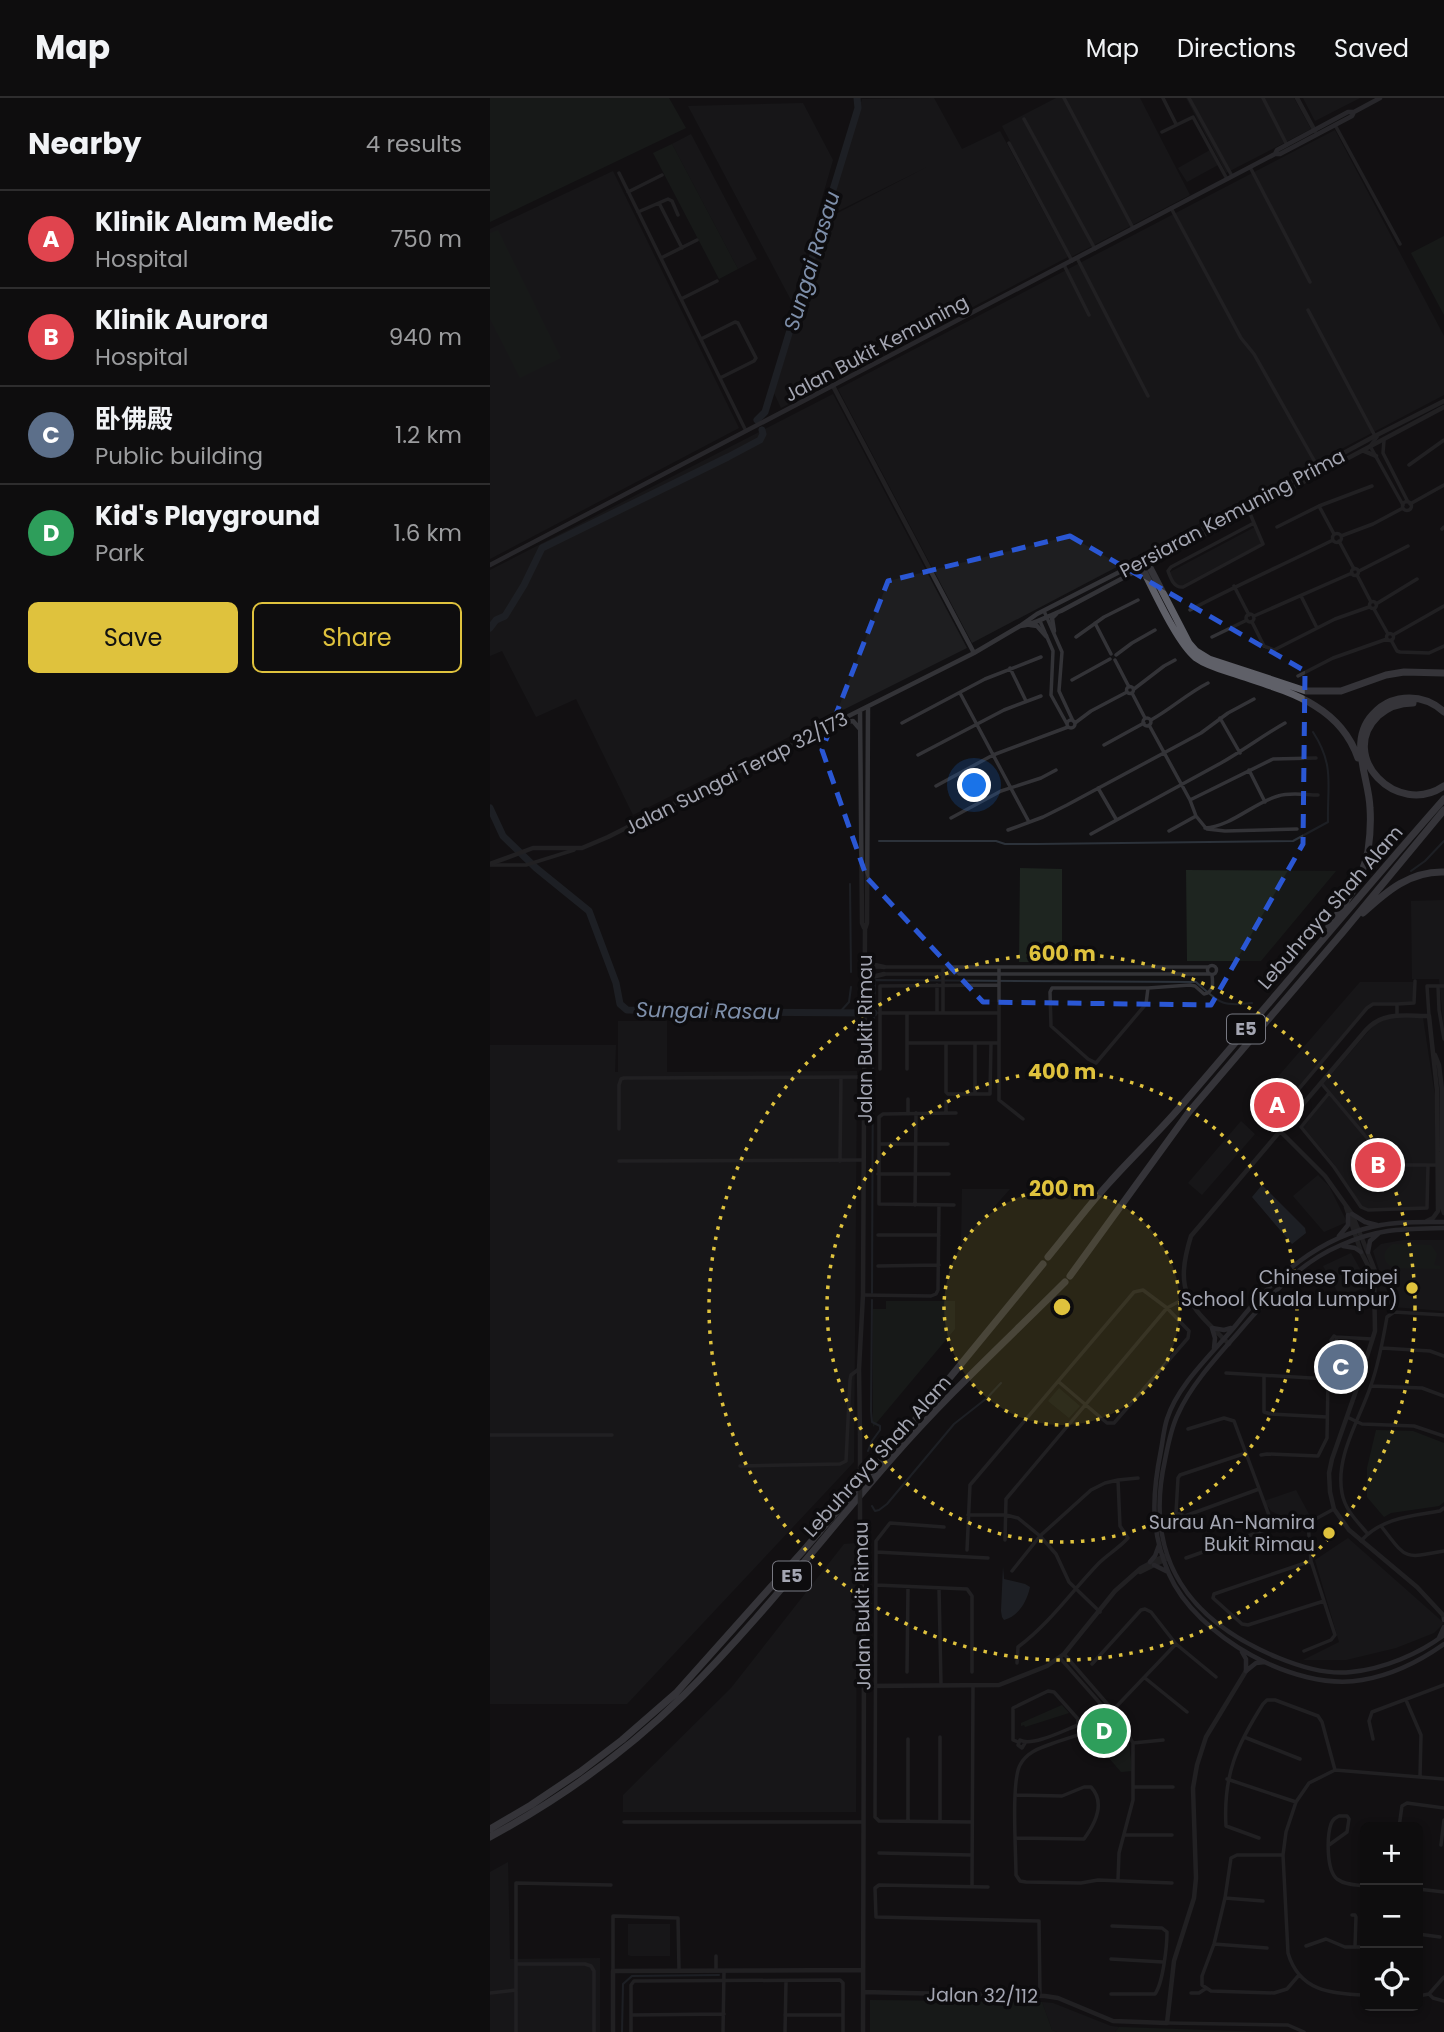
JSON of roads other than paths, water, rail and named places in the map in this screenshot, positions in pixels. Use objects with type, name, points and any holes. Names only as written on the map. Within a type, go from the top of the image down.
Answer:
[{"type":"highway","points":[[1146,562],[1196,651],[1209,659],[1306,691],[1335,691],[1394,673],[1444,673]]},
{"type":"highway","points":[[1146,562],[1180,639],[1195,657],[1214,667],[1297,695],[1317,705],[1334,719],[1346,735],[1365,779]]},
{"type":"highway","points":[[1310,953],[1348,902],[1364,864],[1369,844],[1370,808],[1360,748],[1365,724],[1374,712],[1394,700],[1408,698],[1431,702],[1444,712]]},
{"type":"highway","points":[[1444,719],[1426,706],[1414,703],[1396,705],[1384,711],[1373,722],[1366,736],[1365,746],[1366,756],[1374,774],[1396,792],[1420,795],[1434,792],[1444,786]]},
{"type":"highway","name":"Lebuhraya Shah Alam","points":[[490,1829],[557,1789],[622,1740],[676,1693],[911,1425],[1108,1184],[1179,1108],[1444,799]]},
{"type":"highway","name":"Lebuhraya Shah Alam","points":[[490,1837],[535,1812],[587,1777],[681,1698],[780,1590],[918,1429],[1067,1279],[1189,1112],[1444,810]]},
{"type":"highway","points":[[1343,932],[1381,896],[1398,884],[1425,873],[1444,872]]},
{"type":"main road","name":"Jalan Bukit Kemuning","points":[[490,565],[1275,154],[1277,150],[1335,125],[1380,98]]},
{"type":"main road","name":"Jalan Bukit Kemuning","points":[[1275,154],[1280,155],[1348,111],[1354,112]]},
{"type":"main road","points":[[1336,1239],[1348,1225],[1350,1215],[1379,1225]]},
{"type":"main road","points":[[1444,1222],[1379,1225],[1336,1239],[1305,1256],[1284,1272],[1234,1328],[1188,1396],[1174,1423],[1159,1494],[1161,1532],[1168,1572],[1177,1589],[1201,1614],[1251,1647],[1314,1669],[1351,1672],[1393,1661],[1417,1651],[1441,1637],[1444,1627]]},
{"type":"main road","points":[[1443,1644],[1393,1672],[1362,1680],[1328,1681],[1314,1678],[1290,1672],[1241,1650],[1210,1627],[1181,1585],[1159,1544],[1154,1522],[1153,1495],[1166,1420],[1184,1388],[1213,1352],[1288,1278],[1305,1265],[1359,1238],[1409,1228],[1444,1228]]},
{"type":"main road","points":[[1339,1246],[1365,1252],[1370,1241],[1380,1232]]},
{"type":"main road","points":[[1213,1352],[1215,1343],[1212,1328],[1234,1328]]},
{"type":"main road","points":[[1159,1544],[1152,1563],[1168,1572]]},
{"type":"main road","points":[[1246,1671],[1253,1656],[1251,1647]]},
{"type":"main road","points":[[1241,1650],[1246,1659],[1246,1671]]},
{"type":"main road","points":[[1246,1671],[1256,1663],[1269,1663]]},
{"type":"street","points":[[1064,98],[1133,228]]},
{"type":"street","points":[[1163,98],[1177,125]]},
{"type":"street","points":[[1189,98],[1229,178]]},
{"type":"street","points":[[1263,98],[1287,145]]},
{"type":"street","points":[[1297,98],[1315,132]]},
{"type":"street","points":[[1162,132],[1194,117],[1229,178]]},
{"type":"street","points":[[1024,119],[1095,248]]},
{"type":"street","points":[[1335,125],[1400,244]]},
{"type":"street","points":[[1009,143],[1148,396]]},
{"type":"street","points":[[1250,167],[1310,282]]},
{"type":"street","points":[[619,173],[746,431]]},
{"type":"street","points":[[628,192],[662,175]]},
{"type":"street","points":[[638,212],[670,200],[678,215]]},
{"type":"street","points":[[659,203],[682,248]]},
{"type":"street","points":[[1171,208],[1241,338],[1254,354],[1315,461]]},
{"type":"street","points":[[661,258],[697,240]]},
{"type":"street","points":[[1064,265],[1088,315]]},
{"type":"street","points":[[681,299],[718,281]]},
{"type":"street","points":[[1308,310],[1376,436],[1370,446],[1403,507],[1409,510],[1409,503],[1383,453],[1383,441],[1391,435]]},
{"type":"street","points":[[701,339],[735,322],[754,351],[755,360],[720,378]]},
{"type":"street","points":[[833,386],[974,653]]},
{"type":"street","name":"Persiaran Kemuning Prima","points":[[1045,614],[1060,611],[1444,401]]},
{"type":"street","name":"Persiaran Kemuning Prima","points":[[974,653],[1020,626],[1444,407]]},
{"type":"street","points":[[1409,465],[1444,440]]},
{"type":"street","points":[[1358,453],[1364,451],[1376,456]]},
{"type":"street","points":[[1190,610],[1234,586],[1373,524],[1444,485]]},
{"type":"street","points":[[1277,527],[1319,506],[1372,486]]},
{"type":"street","points":[[1319,506],[1335,534],[1338,533],[1355,572],[1397,651],[1429,653],[1444,646]]},
{"type":"street","points":[[1249,510],[1263,544],[1183,587],[1174,585],[1168,571],[1171,567],[1254,523]]},
{"type":"street","points":[[1333,540],[1335,534]]},
{"type":"street","points":[[1212,637],[1408,546]]},
{"type":"street","points":[[1234,586],[1267,648],[1274,650],[1335,619],[1373,605],[1417,579]]},
{"type":"street","points":[[1301,596],[1317,628]]},
{"type":"street","points":[[1076,637],[1095,623],[1138,600]]},
{"type":"street","points":[[1298,676],[1333,658],[1390,637],[1444,606]]},
{"type":"street","points":[[1054,631],[1052,618],[1060,611]]},
{"type":"street","points":[[1038,617],[1053,652],[1051,695],[1068,725],[1073,728],[1074,722],[1059,691],[1062,652],[1045,614]]},
{"type":"street","name":"Persiaran Kemuning Prima","points":[[1020,626],[1029,625],[1038,617]]},
{"type":"street","points":[[1095,623],[1190,800],[1196,816],[1205,828],[1210,831],[1297,829]]},
{"type":"street","points":[[1029,625],[1037,626],[1046,636]]},
{"type":"street","points":[[1072,680],[1155,630]]},
{"type":"street","name":"Jalan Sungai Terap 32/173","points":[[490,864],[533,848],[576,849],[608,837],[974,653]]},
{"type":"street","points":[[902,723],[1010,668],[1041,657]]},
{"type":"street","points":[[1074,722],[1131,690],[1175,660]]},
{"type":"street","points":[[1054,664],[1062,665]]},
{"type":"street","points":[[1010,668],[1027,701]]},
{"type":"street","points":[[1104,745],[1167,711],[1208,683]]},
{"type":"street","points":[[960,693],[1029,822]]},
{"type":"street","points":[[918,755],[977,723],[1041,695]]},
{"type":"street","points":[[1008,830],[1043,817],[1164,753],[1254,699]]},
{"type":"street","points":[[868,732],[870,713],[879,701]]},
{"type":"street","name":"Jalan Bukit Rimau","points":[[864,929],[867,923],[868,707]]},
{"type":"street","name":"Jalan Bukit Rimau","points":[[860,711],[862,923],[866,975],[863,1295],[859,1370],[864,1686],[863,2032]]},
{"type":"street","points":[[1220,718],[1240,752]]},
{"type":"street","points":[[833,724],[853,721],[861,733]]},
{"type":"street","points":[[1091,834],[1240,752],[1257,738],[1285,723]]},
{"type":"street","points":[[936,786],[993,755],[1068,725]]},
{"type":"street","points":[[1190,800],[1273,759],[1316,758]]},
{"type":"street","points":[[951,818],[1010,788],[1056,770]]},
{"type":"street","points":[[1249,771],[1265,802]]},
{"type":"street","points":[[1098,788],[1115,820]]},
{"type":"street","points":[[1205,828],[1227,822],[1280,795],[1318,795]]},
{"type":"street","points":[[1169,831],[1196,816]]},
{"type":"street","points":[[1225,831],[1227,822]]},
{"type":"street","points":[[490,864],[526,865],[576,849]]},
{"type":"street","points":[[865,943],[870,964],[884,967]]},
{"type":"street","points":[[865,967],[1213,966],[1217,969],[1216,973],[1211,974],[999,980],[943,980],[884,974],[866,975]]},
{"type":"street","points":[[943,967],[943,1013]]},
{"type":"street","points":[[950,967],[950,974]]},
{"type":"street","points":[[999,967],[999,1100],[1023,1119]]},
{"type":"street","points":[[1148,988],[1148,1002],[1096,1063],[1051,1026],[1052,988],[1193,985],[1202,994],[1209,993],[1213,985],[1209,967]]},
{"type":"street","points":[[866,989],[869,978],[884,974]]},
{"type":"street","points":[[880,1069],[880,986],[937,985],[950,974],[999,980]]},
{"type":"street","points":[[1254,1103],[1276,1116],[1367,1008],[1378,1004],[1413,1003],[1415,981]]},
{"type":"street","points":[[937,985],[937,1013]]},
{"type":"street","points":[[1426,1222],[1433,1218],[1438,1210],[1434,1054],[1427,986],[1444,986]]},
{"type":"street","points":[[1431,1036],[1444,1036],[1438,986]]},
{"type":"street","points":[[1397,1004],[1397,1016]]},
{"type":"street","points":[[879,1013],[999,1013]]},
{"type":"street","points":[[907,1014],[907,1069]]},
{"type":"street","points":[[1227,1341],[1212,1328],[1187,1297],[1184,1268],[1191,1236],[1371,1023],[1381,1017],[1429,1016]]},
{"type":"street","points":[[908,1042],[999,1043]]},
{"type":"street","points":[[946,1043],[946,1094],[988,1094],[991,1043]]},
{"type":"street","points":[[975,1043],[975,1094]]},
{"type":"street","points":[[1434,1054],[1439,1065],[1442,1090],[1444,1213]]},
{"type":"street","points":[[840,1161],[841,1077]]},
{"type":"street","points":[[619,1129],[621,1079],[865,1077]]},
{"type":"street","points":[[1321,1083],[1388,1163],[1438,1165]]},
{"type":"street","points":[[1329,1093],[1301,1127],[1334,1167],[1361,1207],[1368,1210],[1427,1208],[1428,1165]]},
{"type":"street","points":[[908,1099],[908,1114]]},
{"type":"street","points":[[946,1101],[946,1113]]},
{"type":"street","points":[[915,1205],[916,1113]]},
{"type":"street","points":[[954,1205],[879,1204],[878,1144],[881,1115],[956,1113]]},
{"type":"street","points":[[1438,1137],[1443,1128]]},
{"type":"street","points":[[1280,1130],[1325,1176],[1346,1207],[1374,1274],[1375,1331],[1330,1466],[1330,1492],[1334,1509],[1360,1541],[1417,1587],[1444,1618]]},
{"type":"street","points":[[878,1144],[948,1144]]},
{"type":"street","points":[[619,1161],[864,1160]]},
{"type":"street","points":[[878,1174],[949,1174]]},
{"type":"street","points":[[863,1295],[934,1295],[938,1290],[939,1205]]},
{"type":"street","points":[[878,1235],[939,1235]]},
{"type":"street","points":[[878,1266],[939,1265]]},
{"type":"street","points":[[967,1550],[970,1485],[1136,1290],[1143,1290],[1188,1328],[1189,1335],[1114,1423],[1107,1423],[1059,1382]]},
{"type":"street","points":[[1005,1540],[1006,1499],[1167,1308],[1187,1297]]},
{"type":"street","points":[[1367,1533],[1350,1513],[1341,1490],[1341,1469],[1371,1386],[1388,1315],[1394,1312],[1444,1315]]},
{"type":"street","points":[[1336,1339],[1372,1339]]},
{"type":"street","points":[[1381,1348],[1430,1351],[1444,1356]]},
{"type":"street","points":[[740,1466],[840,1464],[846,1461],[849,1380],[851,1375],[859,1370]]},
{"type":"street","points":[[1226,1373],[1328,1379],[1357,1388]]},
{"type":"street","points":[[1264,1376],[1264,1412],[1327,1417]]},
{"type":"street","points":[[1261,1455],[1318,1456],[1327,1438],[1328,1379]]},
{"type":"street","points":[[1371,1386],[1422,1388],[1444,1396]]},
{"type":"street","points":[[1347,1417],[1362,1424],[1415,1426],[1444,1436]]},
{"type":"street","points":[[1186,1558],[1265,1530],[1270,1524],[1234,1422],[1224,1418],[1188,1429]]},
{"type":"street","points":[[490,1436],[612,1435]]},
{"type":"street","points":[[1246,1453],[1180,1475],[1176,1513],[1185,1516],[1259,1489]]},
{"type":"street","points":[[1012,1571],[1040,1536],[1091,1490],[1105,1483],[1138,1478]]},
{"type":"street","points":[[1017,1663],[1018,1647],[1055,1614],[1107,1554],[1128,1538],[1119,1521],[1118,1480]]},
{"type":"street","points":[[1360,1541],[1367,1533],[1391,1520],[1444,1508]]},
{"type":"street","points":[[1270,1518],[1308,1523],[1334,1509]]},
{"type":"street","points":[[968,1515],[1006,1515],[1018,1518],[1056,1554],[1069,1583],[1100,1612]]},
{"type":"street","points":[[944,1527],[890,1523],[876,1541],[875,1817],[879,1821],[972,1822]]},
{"type":"street","points":[[1304,1651],[1334,1638],[1311,1561],[1308,1523]]},
{"type":"street","points":[[1381,1526],[1402,1553],[1414,1557],[1444,1551]]},
{"type":"street","points":[[876,1552],[988,1558]]},
{"type":"street","points":[[864,1686],[999,1685],[1047,1666],[1062,1656],[1115,1591],[1152,1563],[1166,1557]]},
{"type":"street","points":[[1311,1561],[1214,1594],[1213,1598],[1242,1624],[1248,1625],[1324,1601]]},
{"type":"street","points":[[876,1585],[967,1589],[972,1596],[972,1672]]},
{"type":"street","points":[[907,1672],[908,1586]]},
{"type":"street","points":[[939,1588],[941,1685]]},
{"type":"street","points":[[1092,1664],[1143,1609],[1151,1612],[1176,1644],[1216,1677]]},
{"type":"street","points":[[1172,1883],[1118,1880],[1081,1883],[1020,1881],[1016,1875],[1016,1776],[1020,1765],[1032,1752],[1097,1727],[1176,1644]]},
{"type":"street","points":[[1062,1656],[1110,1711],[1133,1743],[1134,1787],[1119,1853],[1118,1880]]},
{"type":"street","points":[[1167,2022],[1173,1964],[1194,1898],[1196,1878],[1193,1788],[1197,1765],[1206,1737],[1246,1671]]},
{"type":"street","points":[[1144,1677],[1186,1712]]},
{"type":"street","points":[[972,1685],[972,1887]]},
{"type":"street","points":[[1373,1739],[1369,1721],[1372,1712],[1444,1685]]},
{"type":"street","points":[[1048,1691],[1054,1692],[1078,1719],[1078,1725],[1024,1745],[1019,1747],[1018,1742],[1013,1740],[1013,1708],[1048,1691]]},
{"type":"street","points":[[1259,1838],[1226,1826],[1227,1779],[1234,1756],[1267,1700],[1275,1700],[1314,1714],[1322,1722],[1335,1770]]},
{"type":"street","points":[[1406,1700],[1421,1735],[1420,1777]]},
{"type":"street","points":[[940,1737],[940,1822]]},
{"type":"street","points":[[1244,1737],[1300,1759]]},
{"type":"street","points":[[908,1739],[908,1821]]},
{"type":"street","points":[[1133,1743],[1163,1740]]},
{"type":"street","points":[[1024,1745],[1032,1752]]},
{"type":"street","points":[[1360,1995],[1326,1992],[1298,1975],[1290,1963],[1287,1953],[1283,1855],[1286,1832],[1296,1802],[1309,1783],[1335,1770],[1444,1779]]},
{"type":"street","points":[[1227,1779],[1296,1802]]},
{"type":"street","points":[[1016,1795],[1062,1796],[1091,1787],[1097,1797],[1099,1811],[1084,1839],[1016,1838]]},
{"type":"street","points":[[1134,1787],[1173,1787]]},
{"type":"street","points":[[1400,1822],[1402,1806],[1407,1803],[1444,1808]]},
{"type":"street","points":[[1329,1845],[1347,1832],[1347,1816],[1339,1816],[1332,1821],[1329,1845],[1329,1864],[1338,1879],[1360,1885]]},
{"type":"street","points":[[1441,1845],[1444,1820]]},
{"type":"street","points":[[624,1822],[863,1822]]},
{"type":"street","points":[[1124,1835],[1172,1835]]},
{"type":"street","points":[[880,1853],[972,1855]]},
{"type":"street","points":[[1283,1855],[1234,1856],[1230,1860],[1225,1898],[1214,1944],[1201,1981],[1205,1989],[1211,1992],[1274,1993],[1287,1989],[1298,1975]]},
{"type":"street","points":[[516,2032],[516,1883],[611,1885]]},
{"type":"street","points":[[988,1887],[879,1885],[876,1888],[876,1917],[1039,1921],[1040,1996]]},
{"type":"street","points":[[1423,1890],[1444,1892]]},
{"type":"street","points":[[1225,1898],[1263,1900]]},
{"type":"street","points":[[1352,1915],[1356,1917],[1355,1947]]},
{"type":"street","points":[[613,2032],[613,1916],[678,1918],[679,1970]]},
{"type":"street","points":[[1111,1994],[1155,1994],[1167,1952],[1165,1929],[1112,1926]]},
{"type":"street","points":[[1423,1935],[1440,1937]]},
{"type":"street","points":[[1306,1946],[1326,1939],[1338,1945],[1360,1947]]},
{"type":"street","points":[[1214,1944],[1267,1948]]},
{"type":"street","points":[[716,1956],[716,1970]]},
{"type":"street","points":[[1111,1959],[1173,1964]]},
{"type":"street","points":[[516,1964],[591,1966],[594,1971],[594,2032]]},
{"type":"street","points":[[723,2032],[724,1970]]},
{"type":"street","points":[[613,1971],[863,1970]]},
{"type":"street","points":[[1423,1995],[1429,1994],[1444,1977]]},
{"type":"street","points":[[785,2032],[786,1981]]},
{"type":"street","points":[[631,2032],[632,1982],[841,1981],[843,2032]]},
{"type":"street","points":[[1191,1993],[1199,1993],[1205,1989]]},
{"type":"street","points":[[490,1993],[516,1990]]},
{"type":"street","name":"Jalan 32/112","points":[[863,1992],[1040,1996],[1058,1998],[1113,2021],[1288,2025],[1304,2032]]},
{"type":"street","points":[[1429,1994],[1444,2001]]},
{"type":"street","points":[[631,2015],[723,2014]]},
{"type":"street","points":[[785,2015],[843,2015]]},
{"type":"waterway","name":"Sungai Rasau","points":[[757,420],[765,412],[858,108],[857,98]]},
{"type":"waterway","name":"Sungai Rasau","points":[[490,628],[496,620],[505,616],[542,548],[760,440],[762,430]]},
{"type":"waterway","points":[[879,841],[996,841],[1005,844],[1293,841],[1328,822],[1327,766],[1313,732]]},
{"type":"waterway","name":"Sungai Rasau","points":[[490,808],[503,836],[536,868],[589,911],[616,983],[620,1004],[627,1010],[709,1011],[720,1014],[874,1013]]},
{"type":"waterway","points":[[1411,871],[1444,841]]},
{"type":"waterway","points":[[850,884],[851,972]]},
{"type":"waterway","points":[[872,1293],[875,980],[1196,982],[1221,1002],[1252,1003]]},
{"type":"waterway","points":[[839,1013],[849,1002],[851,987]]},
{"type":"waterway","points":[[868,1451],[880,1430],[880,1426],[872,1422],[871,1411],[872,1300]]},
{"type":"waterway","points":[[872,1506],[875,1511],[887,1504],[954,1424],[987,1398],[1001,1383]]},
{"type":"waterway","points":[[622,2032],[623,1984],[632,1976],[719,1975]]},
{"type":"place","name":"Klinik Alam Medic","points":[[1277,1105]]},
{"type":"place","name":"Klinik Aurora","points":[[1378,1165]]},
{"type":"place","name":"Chinese Taipei School (Kuala Lumpur)","points":[[1412,1288]]},
{"type":"place","name":"卧佛殿","points":[[1341,1367]]},
{"type":"place","name":"Surau An-Namira Bukit Rimau","points":[[1329,1533]]},
{"type":"place","name":"Kid's Playground","points":[[1104,1731]]}]
